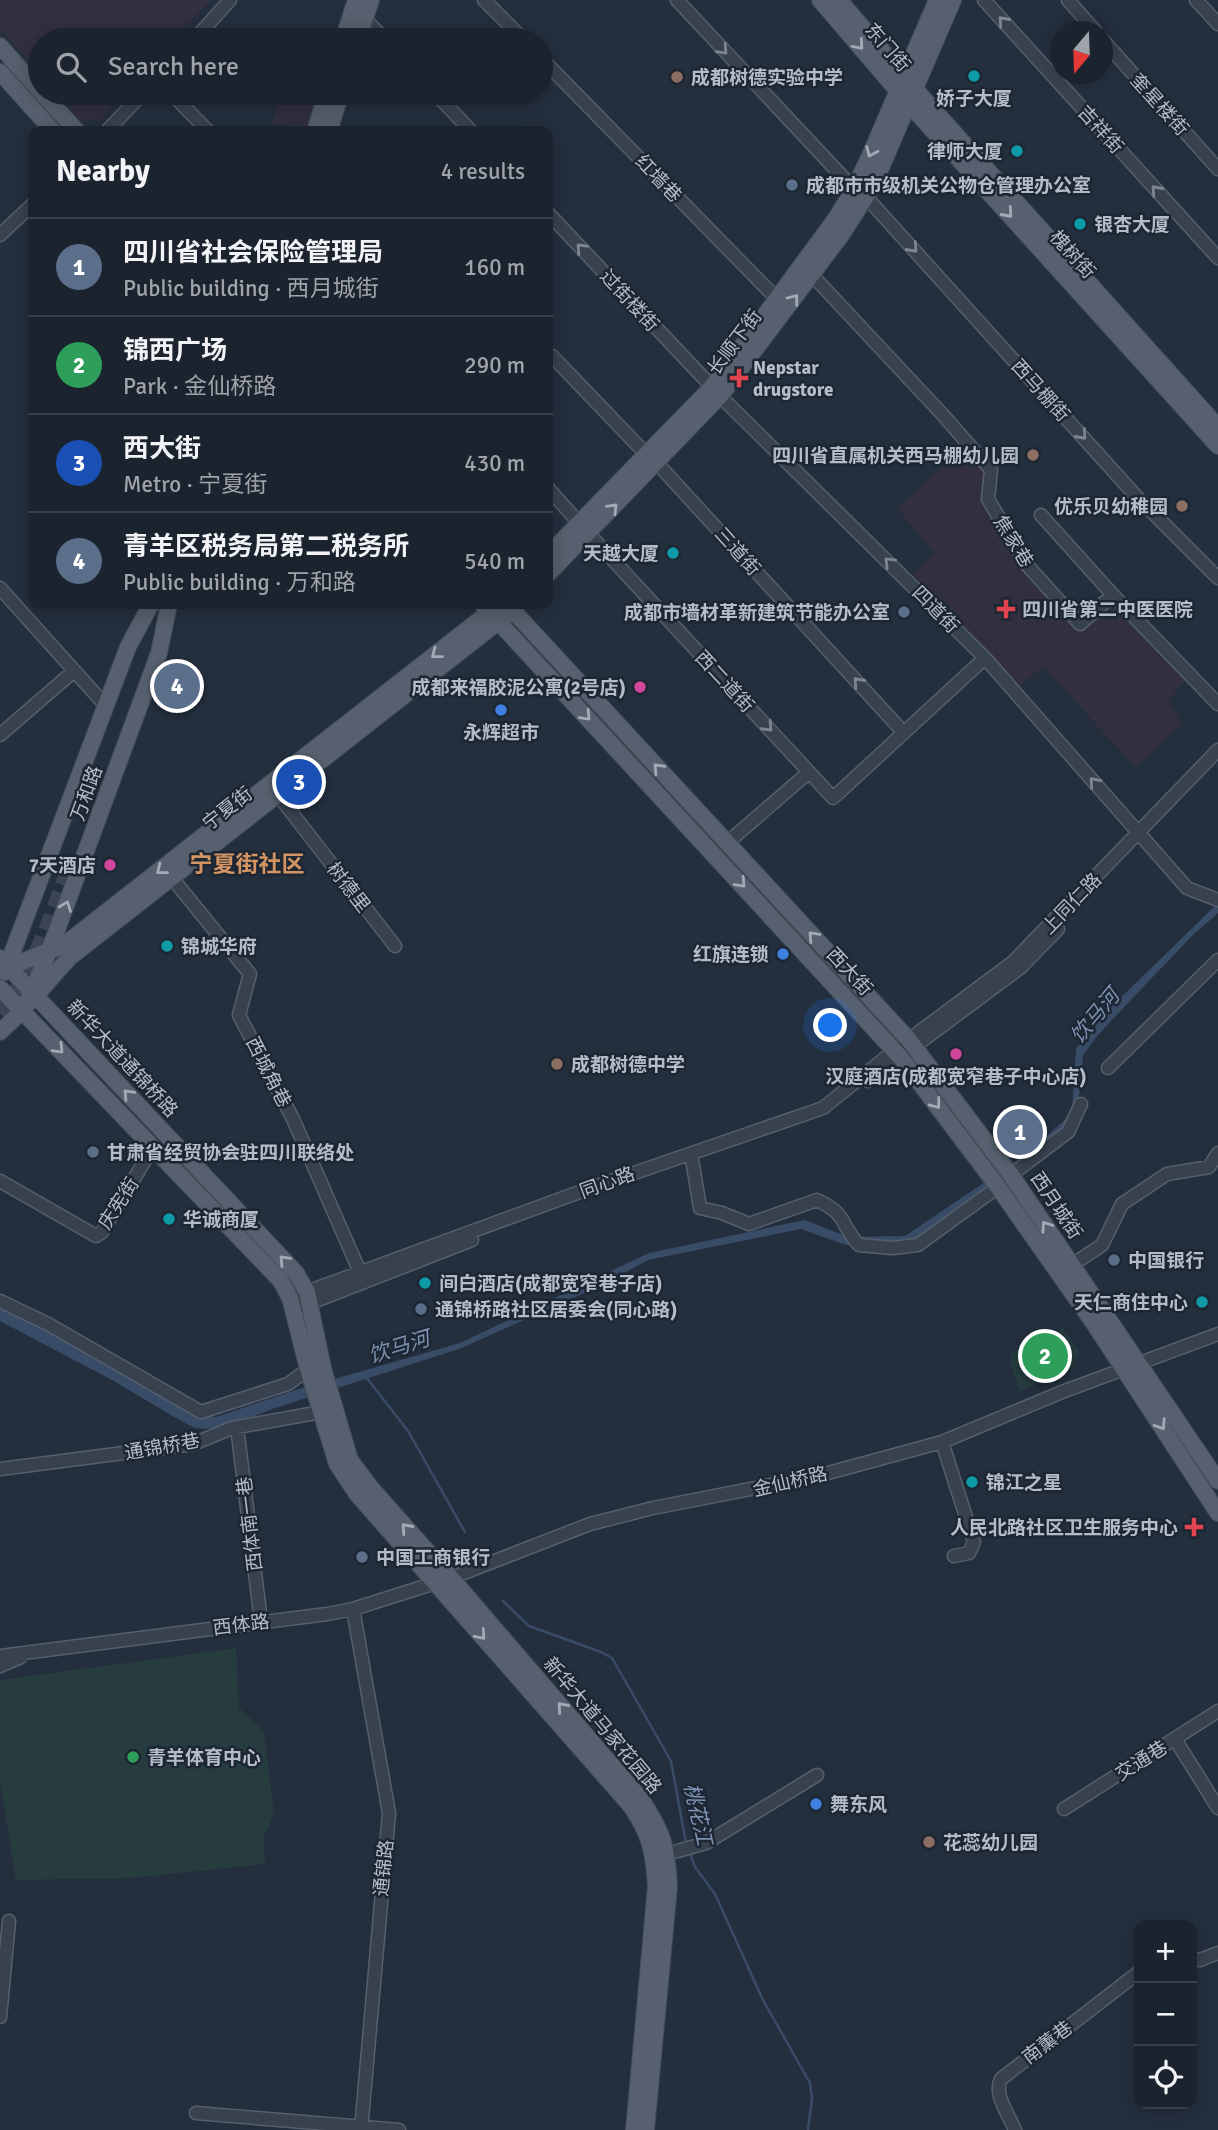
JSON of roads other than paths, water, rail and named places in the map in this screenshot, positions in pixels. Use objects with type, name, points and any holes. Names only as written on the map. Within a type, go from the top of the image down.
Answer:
[{"type":"main road","points":[[347,28],[356,0]]},
{"type":"main road","points":[[362,28],[371,0]]},
{"type":"main road","name":"东门街","points":[[820,0],[901,82]]},
{"type":"main road","name":"东门街","points":[[839,0],[901,82]]},
{"type":"main road","name":"长顺下街","points":[[716,391],[777,299],[837,217],[861,193],[901,82],[937,0]]},
{"type":"main road","name":"长顺下街","points":[[553,567],[583,528],[716,391],[812,275],[861,193],[911,95],[953,0]]},
{"type":"main road","points":[[0,47],[28,78]]},
{"type":"main road","points":[[0,72],[28,103]]},
{"type":"main road","name":"槐树街","points":[[901,82],[1218,446]]},
{"type":"main road","name":"槐树街","points":[[911,95],[1218,428]]},
{"type":"main road","points":[[30,105],[49,126]]},
{"type":"main road","points":[[53,105],[72,126]]},
{"type":"main road","points":[[317,126],[323,105]]},
{"type":"main road","points":[[331,126],[337,105]]},
{"type":"main road","name":"长顺下街","points":[[553,551],[583,528]]},
{"type":"main road","name":"万和路","points":[[3,968],[128,648],[149,609]]},
{"type":"main road","name":"万和路","points":[[150,609],[66,861],[167,609]]},
{"type":"main road","name":"万和路","points":[[31,991],[48,953],[159,653],[168,609]]},
{"type":"main road","name":"宁夏街","points":[[3,968],[64,945],[500,609]]},
{"type":"main road","name":"宁夏街","points":[[0,1032],[16,1006],[69,958],[278,795],[500,609]]},
{"type":"main road","name":"西大街","points":[[502,609],[727,843],[912,1044]]},
{"type":"main road","name":"西大街","points":[[502,609],[898,1054]]},
{"type":"main road","name":"新华大道通锦桥路","points":[[3,968],[31,991],[296,1273],[308,1298],[314,1370]]},
{"type":"main road","name":"新华大道通锦桥路","points":[[0,988],[281,1281],[292,1303],[314,1370]]},
{"type":"main road","name":"西月城街","points":[[912,1044],[1011,1175],[1072,1265],[1132,1366]]},
{"type":"main road","name":"西月城街","points":[[898,1054],[1132,1366]]},
{"type":"main road","points":[[1132,1366],[1218,1481]]},
{"type":"main road","points":[[1132,1366],[1218,1513]]},
{"type":"main road","points":[[314,1370],[337,1464],[357,1494],[444,1581]]},
{"type":"main road","name":"新华大道马家花园路","points":[[444,1581],[640,1798],[656,1822],[681,1850],[669,1887],[646,2130]]},
{"type":"main road","name":"新华大道马家花园路","points":[[444,1581],[631,1806],[646,1828],[654,1856],[656,1886],[634,2130]]},
{"type":"street","points":[[205,28],[230,0]]},
{"type":"street","points":[[484,0],[512,28]]},
{"type":"street","name":"西马棚街","points":[[677,0],[861,193],[1136,496],[1218,578]]},
{"type":"street","name":"吉祥街","points":[[984,0],[1218,258]]},
{"type":"street","points":[[1068,0],[1086,21]]},
{"type":"street","points":[[1196,0],[1218,24]]},
{"type":"street","points":[[365,19],[374,28]]},
{"type":"street","name":"奎星楼街","points":[[1113,51],[1218,169]]},
{"type":"street","name":"红墙巷","points":[[553,70],[777,299]]},
{"type":"street","points":[[112,126],[132,105]]},
{"type":"street","points":[[183,105],[203,126]]},
{"type":"street","points":[[446,105],[466,126]]},
{"type":"street","points":[[0,235],[28,209]]},
{"type":"street","name":"过街楼街","points":[[553,218],[716,391]]},
{"type":"street","name":"焦家巷","points":[[812,275],[991,470],[988,499],[1027,565],[1080,624],[1113,595]]},
{"type":"street","name":"三道街","points":[[553,357],[651,458],[904,733]]},
{"type":"street","name":"四道街","points":[[716,391],[985,658],[1187,888],[1217,898]]},
{"type":"street","name":"西二道街","points":[[553,494],[833,798],[904,733]]},
{"type":"street","points":[[1041,515],[1218,705]]},
{"type":"street","points":[[0,588],[106,706]]},
{"type":"street","points":[[904,733],[985,658]]},
{"type":"street","points":[[0,735],[74,671]]},
{"type":"street","name":"上同仁路","points":[[912,1044],[1013,962],[1142,836],[1218,750]]},
{"type":"street","points":[[1142,836],[1218,762]]},
{"type":"street","points":[[727,843],[809,772]]},
{"type":"street","name":"树德里","points":[[278,795],[395,946]]},
{"type":"street","name":"西城角巷","points":[[172,878],[250,974],[239,1015],[293,1119],[363,1277]]},
{"type":"street","points":[[1108,1068],[1218,960]]},
{"type":"street","name":"同心路","points":[[363,1277],[623,1177],[822,1108],[912,1044]]},
{"type":"street","points":[[292,1303],[820,1114],[898,1054]]},
{"type":"street","points":[[1011,1175],[1068,1132],[1081,1104]]},
{"type":"street","name":"庆宪街","points":[[0,1181],[96,1236],[102,1232],[153,1147]]},
{"type":"street","points":[[1072,1265],[1102,1245],[1122,1204],[1167,1174],[1209,1167],[1218,1153]]},
{"type":"street","points":[[692,1159],[700,1208],[749,1224],[817,1200],[843,1217],[854,1240],[892,1248],[918,1245],[998,1187]]},
{"type":"street","points":[[0,1301],[48,1324],[201,1412],[288,1384],[314,1370]]},
{"type":"street","name":"金仙桥路","points":[[444,1581],[590,1524],[653,1508],[817,1476],[942,1442],[1218,1334]]},
{"type":"street","name":"通锦桥巷","points":[[0,1469],[193,1444],[237,1427],[325,1408]]},
{"type":"street","name":"西体南一巷","points":[[237,1427],[261,1621]]},
{"type":"street","points":[[942,1442],[974,1542],[969,1553],[954,1556]]},
{"type":"street","name":"西体路","points":[[0,1656],[327,1614],[353,1609],[444,1581]]},
{"type":"street","name":"通锦路","points":[[353,1609],[389,1813],[361,2128]]},
{"type":"street","name":"西体路","points":[[0,1650],[27,1653]]},
{"type":"street","name":"西体路","points":[[0,1666],[27,1653]]},
{"type":"street","name":"交通巷","points":[[1064,1809],[1218,1712]]},
{"type":"street","points":[[1175,1739],[1218,1808]]},
{"type":"street","points":[[681,1850],[706,1843],[817,1775]]},
{"type":"street","points":[[0,2017],[9,1921]]},
{"type":"street","points":[[1197,1960],[1218,1953]]},
{"type":"street","name":"南薰巷","points":[[1016,2130],[998,2093],[997,2086],[1001,2078],[1134,1976]]},
{"type":"street","points":[[197,2113],[399,2130]]},
{"type":"water","points":[[1218,903],[1218,913],[1146,984],[1083,1055],[1079,1098],[1069,1128],[934,1230],[911,1242],[846,1245],[801,1229],[648,1260],[600,1286],[459,1349],[227,1426],[206,1429],[195,1428],[181,1421],[112,1380],[0,1321],[0,1304],[186,1411],[199,1416],[216,1417],[296,1390],[460,1343],[649,1253],[805,1220],[848,1237],[905,1236],[1025,1155],[1067,1118],[1072,1110],[1076,1049],[1102,1016]]},
{"type":"waterway","name":"桃花江","points":[[366,1377],[408,1431],[465,1532]]},
{"type":"waterway","name":"桃花江","points":[[503,1601],[529,1626],[612,1658],[671,1761],[686,1843]]},
{"type":"waterway","name":"桃花江","points":[[690,1853],[695,1867],[715,1894],[763,2000],[810,2083],[812,2098],[808,2130]]},
{"type":"tunnel","points":[[0,1014],[13,997],[33,960],[71,863]]},
{"type":"place","name":"娇子大厦","points":[[974,76]]},
{"type":"place","name":"成都树德实验中学","points":[[677,77]]},
{"type":"place","name":"律师大厦","points":[[1017,151]]},
{"type":"place","name":"成都市市级机关公物仓管理办公室","points":[[792,185]]},
{"type":"place","name":"银杏大厦","points":[[1080,224]]},
{"type":"place","name":"Nepstar drugstore","points":[[739,378]]},
{"type":"place","name":"四川省直属机关西马棚幼儿园","points":[[1033,455]]},
{"type":"place","name":"优乐贝幼稚园","points":[[1182,506]]},
{"type":"place","name":"天越大厦","points":[[673,553]]},
{"type":"place","name":"四川省第二中医医院","points":[[1006,609]]},
{"type":"place","name":"成都市墙材革新建筑节能办公室","points":[[904,612]]},
{"type":"place","name":"青羊区税务局第二税务所","points":[[177,686]]},
{"type":"place","name":"成都来福胶泥公寓(2号店)","points":[[640,687]]},
{"type":"place","name":"永辉超市","points":[[501,710]]},
{"type":"place","name":"西大街","points":[[299,782]]},
{"type":"place","name":"7天酒店","points":[[110,865]]},
{"type":"place","name":"锦城华府","points":[[167,946]]},
{"type":"place","name":"红旗连锁","points":[[783,954]]},
{"type":"place","name":"汉庭酒店(成都宽窄巷子中心店)","points":[[956,1054]]},
{"type":"place","name":"成都树德中学","points":[[557,1064]]},
{"type":"place","name":"四川省社会保险管理局","points":[[1020,1132]]},
{"type":"place","name":"甘肃省经贸协会驻四川联络处","points":[[93,1152]]},
{"type":"place","name":"华诚商厦","points":[[169,1219]]},
{"type":"place","name":"中国银行","points":[[1114,1260]]},
{"type":"place","name":"间白酒店(成都宽窄巷子店)","points":[[425,1283]]},
{"type":"place","name":"天仁商住中心","points":[[1202,1302]]},
{"type":"place","name":"通锦桥路社区居委会(同心路)","points":[[421,1309]]},
{"type":"place","name":"锦西广场","points":[[1045,1356]]},
{"type":"place","name":"锦江之星","points":[[972,1482]]},
{"type":"place","name":"人民北路社区卫生服务中心","points":[[1194,1527]]},
{"type":"place","name":"中国工商银行","points":[[362,1557]]},
{"type":"place","name":"青羊体育中心","points":[[133,1757]]},
{"type":"place","name":"舞东风","points":[[816,1804]]},
{"type":"place","name":"花蕊幼儿园","points":[[929,1842]]},
{"type":"district","name":"宁夏街社区","points":[[247,864]]},
{"type":"water label","name":"饮马河","points":[[1095,1016]]},
{"type":"water label","name":"饮马河","points":[[399,1347]]}]
